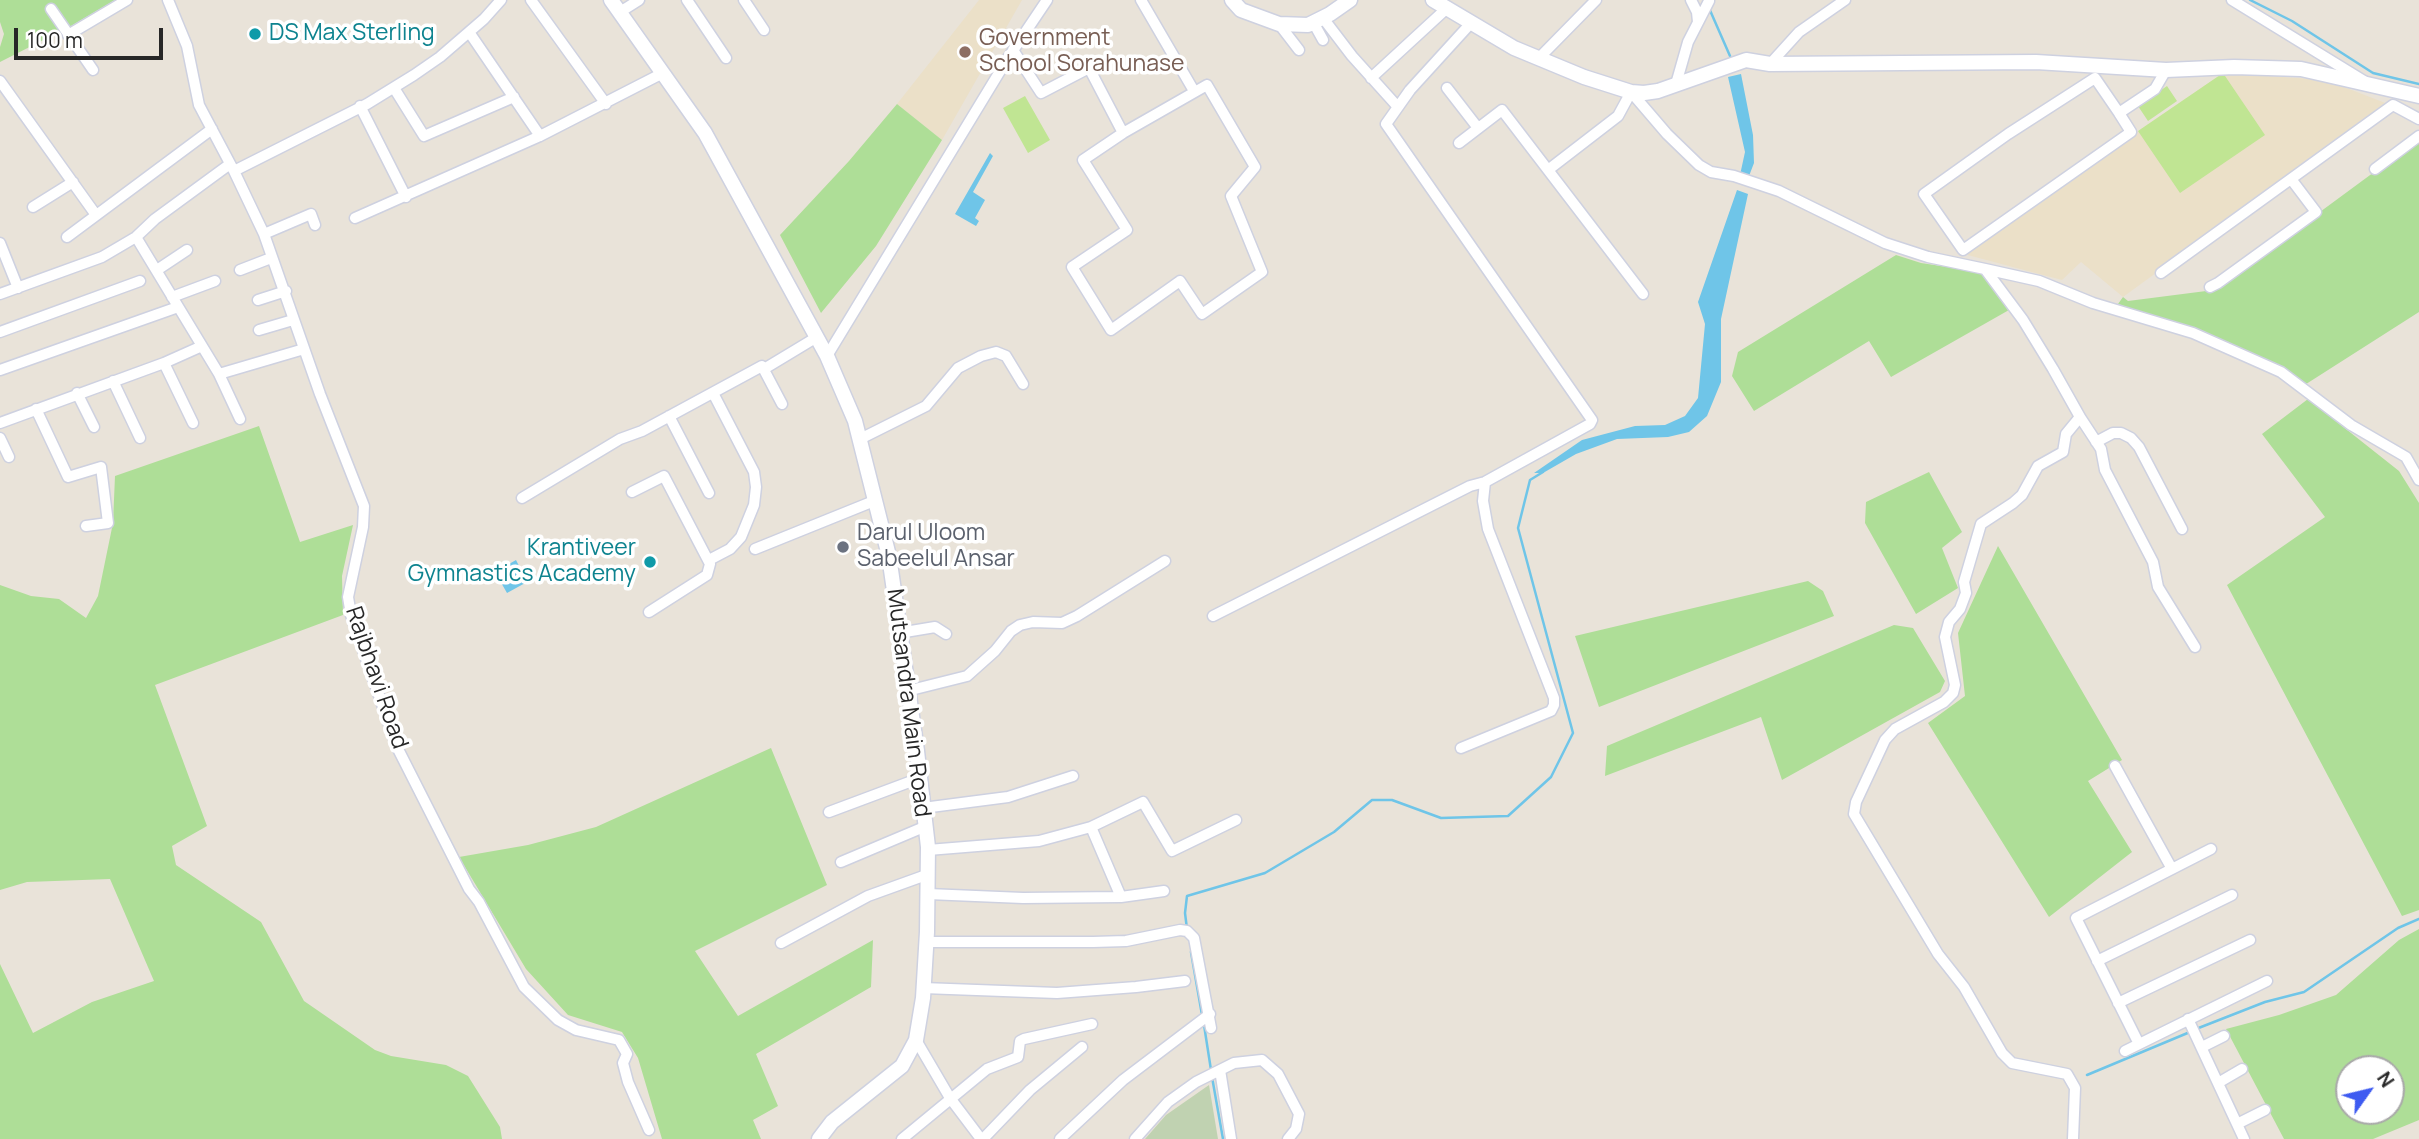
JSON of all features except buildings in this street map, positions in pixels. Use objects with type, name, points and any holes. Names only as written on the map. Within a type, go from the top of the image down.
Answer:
[{"type":"street","points":[[68,35],[127,0]]},
{"type":"street","name":"Rajbhavi Road","points":[[168,0],[187,46],[199,105],[264,234],[293,320],[364,506],[363,527],[348,597],[351,615],[397,747],[469,889],[479,902],[524,987],[558,1020],[576,1030],[619,1040],[627,1054],[623,1063],[628,1082],[649,1130]]},
{"type":"street","points":[[0,293],[102,257],[136,237],[155,219],[232,167],[367,104],[440,57],[501,0]]},
{"type":"street","points":[[531,0],[606,104]]},
{"type":"street","points":[[616,6],[639,0]]},
{"type":"street","points":[[687,0],[726,58]]},
{"type":"street","points":[[744,0],[764,30]]},
{"type":"street","points":[[827,356],[1013,50],[1047,0]]},
{"type":"street","points":[[1141,0],[1194,91]]},
{"type":"street","points":[[1232,0],[1241,10],[1279,24],[1308,25],[1350,0]]},
{"type":"street","points":[[1539,58],[1596,0]]},
{"type":"street","points":[[1691,0],[1698,22]]},
{"type":"street","points":[[1770,64],[1799,32],[1845,0]]},
{"type":"street","points":[[2232,0],[2368,83]]},
{"type":"street","points":[[1371,78],[1440,4],[1514,48],[1631,92],[1644,93],[1746,60],[1770,64],[2036,62],[2166,70],[2234,67],[2301,69],[2419,96]]},
{"type":"street","points":[[1676,84],[1688,42],[1707,5]]},
{"type":"street","name":"Mutsandra Main Road","points":[[616,6],[705,133],[827,356],[860,439],[889,556],[928,850],[927,942],[923,988],[916,1040],[902,1066],[832,1122],[819,1139]]},
{"type":"street","points":[[51,9],[93,70]]},
{"type":"street","points":[[1318,20],[1323,40]]},
{"type":"street","points":[[1318,20],[1397,106]]},
{"type":"street","points":[[1213,616],[1470,486],[1485,482],[1592,421],[1386,124],[1397,106],[1471,23]]},
{"type":"street","points":[[1279,24],[1299,50]]},
{"type":"street","points":[[469,32],[541,136]]},
{"type":"street","points":[[1013,50],[1041,93],[1088,68],[1123,133]]},
{"type":"street","points":[[2119,113],[2155,89],[2166,70]]},
{"type":"street","points":[[355,218],[541,136],[663,73]]},
{"type":"street","points":[[2095,78],[2119,113],[2131,132],[1963,250],[1924,194],[2008,134],[2095,78]]},
{"type":"street","points":[[0,81],[96,215]]},
{"type":"street","points":[[1207,85],[1255,167],[1231,196],[1262,272],[1202,314],[1180,281],[1111,330],[1072,267],[1128,230],[1083,160],[1194,91],[1207,85]]},
{"type":"street","points":[[394,88],[424,135],[514,97]]},
{"type":"street","points":[[1447,88],[1478,128]]},
{"type":"street","points":[[1548,170],[1618,116],[1631,92]]},
{"type":"street","points":[[1631,92],[1675,142],[1699,165],[1711,172],[1734,176],[1779,191],[1885,243],[1928,257],[2039,281],[2093,303],[2193,333],[2281,372],[2351,425],[2406,457],[2419,480]]},
{"type":"street","points":[[2161,273],[2393,105],[2418,117]]},
{"type":"street","points":[[360,106],[406,197]]},
{"type":"street","points":[[1459,143],[1502,110],[1643,294]]},
{"type":"street","points":[[67,237],[212,129]]},
{"type":"street","points":[[2375,169],[2419,136]]},
{"type":"street","points":[[2210,287],[2316,212],[2291,179]]},
{"type":"street","points":[[33,206],[74,182]]},
{"type":"street","points":[[264,234],[311,214],[315,225]]},
{"type":"street","points":[[136,237],[219,374],[240,419]]},
{"type":"street","points":[[0,243],[18,288]]},
{"type":"street","points":[[157,270],[187,250]]},
{"type":"street","points":[[240,270],[271,258]]},
{"type":"street","points":[[1985,269],[2023,320],[2101,449],[2105,470],[2154,562],[2158,587],[2195,647]]},
{"type":"street","points":[[0,332],[140,281]]},
{"type":"street","points":[[172,297],[215,281]]},
{"type":"street","points":[[258,300],[285,291]]},
{"type":"street","points":[[0,370],[178,307]]},
{"type":"street","points":[[259,330],[293,320]]},
{"type":"street","points":[[764,369],[817,337]]},
{"type":"street","points":[[0,423],[164,363],[202,346]]},
{"type":"street","points":[[219,374],[304,349]]},
{"type":"street","points":[[860,439],[926,406],[958,368],[981,356],[996,352],[1006,356],[1023,384]]},
{"type":"street","points":[[164,363],[194,423]]},
{"type":"street","points":[[522,498],[620,439],[642,431],[762,366],[782,404]]},
{"type":"street","points":[[113,381],[140,438]]},
{"type":"street","points":[[77,393],[94,427]]},
{"type":"street","points":[[709,560],[730,549],[741,537],[754,505],[756,487],[754,472],[713,393]]},
{"type":"street","points":[[36,409],[68,477],[100,467],[108,523],[86,526]]},
{"type":"street","points":[[669,416],[709,493]]},
{"type":"street","points":[[2073,1139],[2075,1088],[2067,1074],[2012,1063],[2002,1053],[1964,987],[1938,954],[1854,814],[1856,802],[1885,740],[1895,729],[1944,702],[1953,693],[1955,685],[1945,637],[1949,622],[1960,609],[1966,593],[1964,582],[1981,524],[2014,503],[2022,495],[2038,466],[2063,452],[2066,434],[2080,416]]},
{"type":"street","points":[[2096,442],[2113,433],[2132,438],[2182,529]]},
{"type":"street","points":[[0,438],[9,457]]},
{"type":"street","points":[[632,492],[664,476],[709,560],[708,575],[649,612]]},
{"type":"street","points":[[1461,748],[1550,711],[1554,705],[1554,698],[1488,529],[1483,501],[1485,482]]},
{"type":"street","points":[[755,549],[874,501]]},
{"type":"street","points":[[907,691],[967,676],[1020,625],[1062,622],[1077,616],[1165,562]]},
{"type":"street","points":[[899,633],[934,626],[946,634]]},
{"type":"street","points":[[2115,765],[2172,869]]},
{"type":"street","points":[[923,808],[1008,797],[1073,776]]},
{"type":"street","points":[[829,812],[920,778]]},
{"type":"street","points":[[928,850],[1016,845],[1039,841],[1091,827],[1143,802],[1172,851],[1236,820]]},
{"type":"street","points":[[841,862],[924,827]]},
{"type":"street","points":[[1091,827],[1121,897]]},
{"type":"street","points":[[2139,1044],[2076,918],[2211,849]]},
{"type":"street","points":[[780,943],[868,896],[929,874]]},
{"type":"street","points":[[928,894],[1023,898],[1121,897],[1164,891]]},
{"type":"street","points":[[2097,961],[2232,895]]},
{"type":"street","points":[[927,942],[1126,941],[1180,930],[1187,931],[1194,938],[1211,1028]]},
{"type":"street","points":[[2118,1003],[2250,940]]},
{"type":"street","points":[[923,988],[1057,993],[1185,981]]},
{"type":"street","points":[[2125,1051],[2267,981]]},
{"type":"street","points":[[1060,1139],[1124,1080],[1210,1014]]},
{"type":"street","points":[[2188,1019],[2244,1139]]},
{"type":"street","points":[[902,1139],[987,1069],[1018,1057],[1020,1041],[1092,1024]]},
{"type":"street","points":[[2202,1047],[2224,1036]]},
{"type":"street","points":[[916,1040],[950,1098],[982,1139],[1030,1090],[1082,1047]]},
{"type":"street","points":[[1135,1139],[1168,1102],[1196,1082],[1234,1063],[1262,1060],[1278,1074],[1299,1114],[1296,1129],[1288,1139]]},
{"type":"street","points":[[2218,1083],[2242,1069]]},
{"type":"street","points":[[1220,1070],[1231,1139]]},
{"type":"street","points":[[2237,1124],[2264,1110]]},
{"type":"shaded area","name":"Government School Sorahunase","points":[[979,0],[1022,0],[942,140],[897,104]]},
{"type":"shaded area","points":[[2223,73],[2326,80],[2388,104],[2123,297],[2081,262],[2062,280],[1960,253]]},
{"type":"green space","points":[[0,0],[115,0],[0,62],[0,47],[4,34],[0,22]]},
{"type":"green space","points":[[2223,73],[2265,135],[2180,193],[2138,131]]},
{"type":"green space","points":[[2167,86],[2177,101],[2148,121],[2138,106]]},
{"type":"green space","points":[[1025,96],[1050,140],[1028,153],[1003,108]]},
{"type":"green space","points":[[897,104],[942,140],[876,246],[821,313],[780,235],[849,161]]},
{"type":"green space","points":[[2419,139],[2419,312],[2303,386],[2189,329],[2118,304],[2123,297],[2128,301],[2214,290]]},
{"type":"green space","points":[[1896,255],[1921,263],[1981,272],[2009,310],[1891,377],[1869,341],[1754,411],[1732,376],[1738,352]]},
{"type":"green space","points":[[2308,399],[2399,471],[2419,503],[2419,910],[2402,916],[2227,585],[2325,517],[2262,434]]},
{"type":"green space","points":[[259,426],[300,542],[353,525],[342,576],[343,615],[155,685],[207,826],[172,846],[176,865],[261,922],[304,1001],[375,1050],[391,1056],[446,1065],[468,1076],[500,1127],[502,1139],[0,1139],[0,964],[33,1033],[92,1002],[154,981],[110,879],[27,882],[0,890],[0,585],[31,596],[59,599],[86,618],[98,596],[113,523],[115,476]]},
{"type":"green space","points":[[1929,472],[1962,532],[1942,548],[1958,588],[1916,614],[1865,523],[1866,502]]},
{"type":"green space","points":[[1998,546],[2122,760],[2088,781],[2132,852],[2049,917],[1928,723],[1965,696],[1958,633]]},
{"type":"green space","points":[[1808,581],[1823,591],[1834,616],[1599,707],[1575,636]]},
{"type":"green space","points":[[1894,625],[1913,628],[1945,681],[1940,692],[1782,780],[1761,717],[1605,776],[1607,746]]},
{"type":"green space","points":[[771,748],[827,885],[695,951],[738,1016],[873,940],[871,987],[756,1054],[778,1106],[753,1120],[761,1139],[662,1139],[638,1058],[622,1032],[568,1015],[526,969],[459,857],[528,845],[596,827]]},
{"type":"green space","points":[[2419,929],[2419,1120],[2373,1139],[2284,1139],[2226,1029],[2279,1015],[2336,995],[2399,940]]},
{"type":"green space","points":[[1209,1085],[1218,1139],[1145,1139],[1166,1115]]},
{"type":"water","points":[[1741,74],[1753,135],[1754,163],[1749,176],[1740,175],[1745,152],[1728,77]]},
{"type":"water","points":[[990,153],[993,156],[973,192],[985,200],[975,218],[979,221],[976,226],[955,214]]},
{"type":"water","points":[[1737,190],[1748,194],[1721,319],[1721,382],[1707,416],[1689,432],[1668,437],[1617,439],[1576,454],[1543,473],[1534,473],[1582,440],[1635,426],[1665,425],[1685,416],[1698,398],[1705,324],[1698,302]]},
{"type":"water","points":[[516,560],[527,582],[507,593],[495,572]]},
{"type":"waterway","points":[[2250,0],[2292,21],[2373,73],[2419,84]]},
{"type":"waterway","points":[[1709,8],[1730,56]]},
{"type":"waterway","points":[[1187,929],[1187,896],[1265,873],[1334,832],[1372,800],[1392,800],[1441,818],[1508,816],[1551,777],[1573,733],[1518,528],[1530,480],[1543,472]]},
{"type":"waterway","points":[[2196,1029],[2265,1002],[2304,992],[2398,928],[2419,919]]},
{"type":"waterway","points":[[1191,952],[1202,1015]]},
{"type":"waterway","points":[[1204,1025],[1211,1070]]},
{"type":"waterway","points":[[2087,1075],[2190,1032]]},
{"type":"waterway","points":[[1212,1077],[1223,1139]]},
{"type":"place","name":"DS Max Sterling","points":[[255,34]]},
{"type":"place","name":"Government School Sorahunase","points":[[965,52]]},
{"type":"place","name":"Darul Uloom Sabeelul Ansar","points":[[843,547]]},
{"type":"place","name":"Krantiveer Gymnastics Academy","points":[[650,562]]}]
